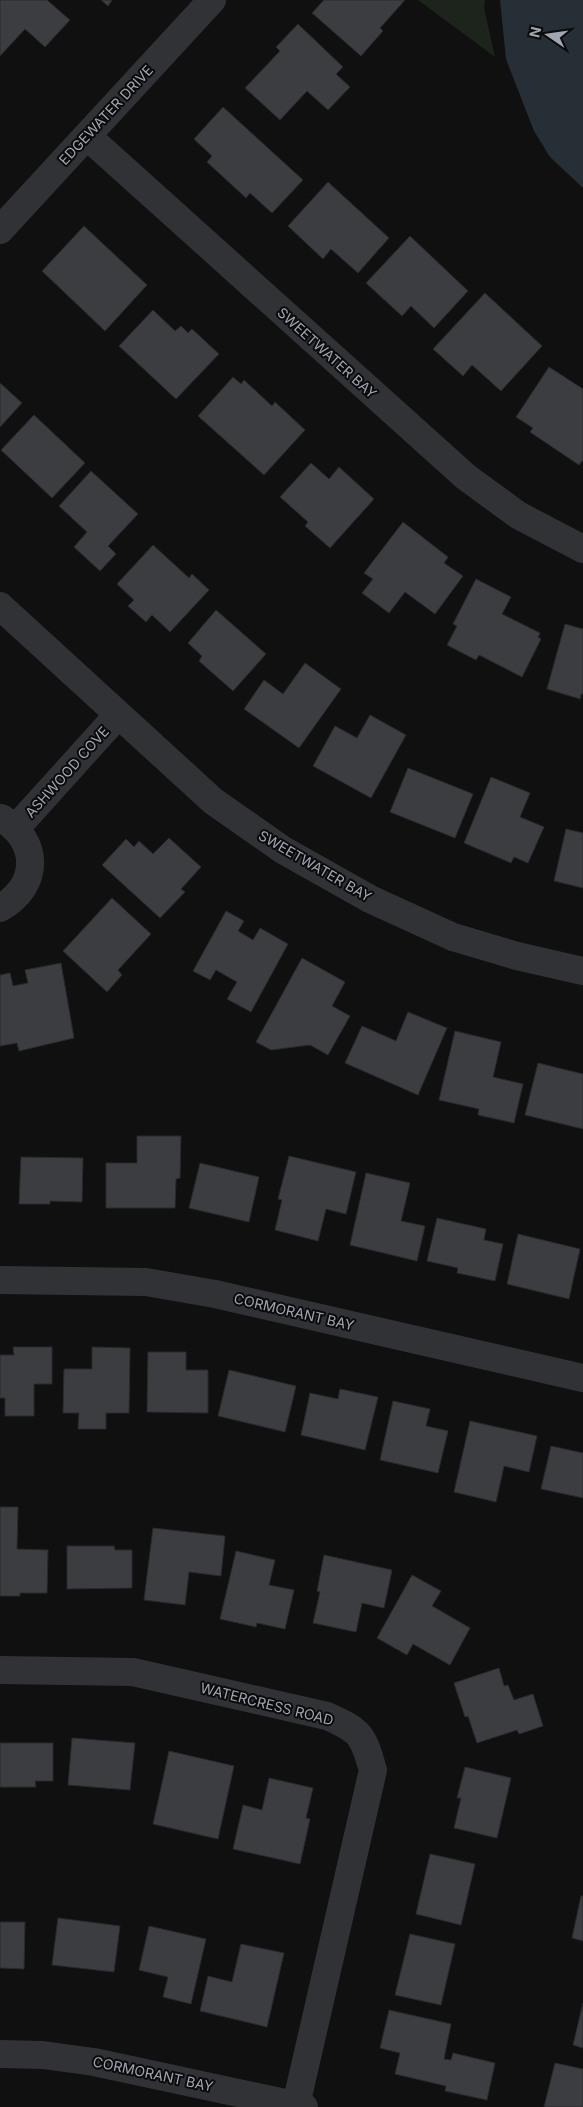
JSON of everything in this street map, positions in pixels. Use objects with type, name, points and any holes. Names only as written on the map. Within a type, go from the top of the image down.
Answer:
[{"type":"street","name":"EDGEWATER DRIVE","points":[[0,230],[212,0]]},
{"type":"street","name":"SWEETWATER BAY","points":[[87,136],[466,477],[518,514],[583,549]]},
{"type":"street","name":"SWEETWATER BAY","points":[[0,606],[213,801],[283,850],[361,894],[453,937],[517,956],[583,971]]},
{"type":"street","name":"ASHWOOD COVE","points":[[0,908],[14,900],[24,887],[30,872],[30,856],[25,841],[8,823],[118,716]]},
{"type":"street","name":"CORMORANT BAY","points":[[0,1280],[146,1282],[215,1294],[583,1378]]},
{"type":"street","name":"WATERCRESS ROAD","points":[[0,1670],[133,1672],[327,1716],[350,1726],[365,1742],[373,1770],[300,2106]]},
{"type":"street","name":"CORMORANT BAY","points":[[0,2054],[43,2055],[94,2062],[300,2106]]},
{"type":"shaded area","points":[[418,0],[485,0],[484,8],[495,57]]},
{"type":"shaded area","points":[[500,0],[583,0],[583,188],[550,157],[534,131],[506,59]]},
{"type":"building","points":[[0,0],[47,0],[70,20],[45,47],[25,29],[0,56]]},
{"type":"building","points":[[101,0],[112,0],[108,6]]},
{"type":"building","points":[[324,0],[405,0],[380,28],[383,31],[361,56],[312,13]]},
{"type":"building","points":[[298,24],[343,67],[336,74],[350,87],[328,110],[307,91],[280,120],[245,88],[280,51],[276,47]]},
{"type":"building","points":[[223,107],[303,180],[272,213],[250,193],[246,198],[207,162],[212,156],[194,139]]},
{"type":"building","points":[[328,182],[389,238],[358,273],[331,249],[323,259],[288,226]]},
{"type":"building","points":[[84,226],[147,285],[105,331],[42,271]]},
{"type":"building","points":[[410,236],[468,291],[434,328],[411,306],[402,316],[366,283]]},
{"type":"building","points":[[485,293],[542,346],[501,391],[472,365],[463,376],[433,349]]},
{"type":"building","points":[[153,310],[175,331],[181,326],[188,333],[192,329],[219,354],[176,399],[119,346]]},
{"type":"building","points":[[549,367],[583,389],[583,460],[579,465],[530,432],[533,428],[516,417]]},
{"type":"building","points":[[233,377],[241,384],[244,380],[272,406],[275,402],[305,430],[264,475],[198,416]]},
{"type":"building","points":[[0,383],[22,403],[0,427]]},
{"type":"building","points":[[34,415],[85,463],[52,498],[1,450]]},
{"type":"building","points":[[311,463],[329,479],[339,467],[374,499],[330,548],[305,526],[308,522],[280,497]]},
{"type":"building","points":[[91,471],[138,514],[108,546],[116,554],[100,571],[74,547],[87,532],[59,506]]},
{"type":"building","points":[[403,522],[448,557],[444,563],[463,576],[435,614],[405,592],[389,613],[362,593],[373,579],[364,573]]},
{"type":"building","points":[[153,545],[189,578],[192,574],[209,590],[170,632],[152,615],[146,622],[128,606],[134,600],[117,584]]},
{"type":"building","points":[[476,579],[511,597],[502,614],[540,633],[538,637],[541,639],[522,677],[479,655],[476,660],[447,645],[457,626],[453,624]]},
{"type":"building","points":[[216,610],[266,654],[233,691],[199,661],[202,656],[188,643]]},
{"type":"building","points":[[565,624],[583,629],[583,694],[581,694],[580,699],[547,689]]},
{"type":"building","points":[[305,663],[341,689],[299,748],[244,709],[264,680],[283,694]]},
{"type":"building","points":[[370,715],[406,735],[371,798],[313,766],[335,726],[357,738]]},
{"type":"building","points":[[408,768],[473,794],[455,838],[390,812]]},
{"type":"building","points":[[491,777],[530,793],[520,817],[544,827],[528,863],[514,857],[511,863],[464,843]]},
{"type":"building","points":[[566,829],[583,833],[583,888],[554,881]]},
{"type":"building","points":[[169,838],[201,867],[181,889],[185,892],[160,918],[102,865],[126,839],[134,847],[139,841],[153,854]]},
{"type":"building","points":[[112,898],[151,934],[118,970],[122,975],[107,992],[63,951]]},
{"type":"building","points":[[226,911],[244,921],[238,931],[253,940],[260,928],[288,944],[251,1012],[227,999],[237,982],[216,970],[210,980],[193,971]]},
{"type":"building","points":[[302,958],[345,982],[332,1006],[350,1016],[328,1055],[310,1045],[271,1050],[256,1042]]},
{"type":"building","points":[[61,963],[74,1038],[19,1051],[17,1043],[0,1046],[0,975],[10,973],[13,986],[28,983],[25,970]]},
{"type":"building","points":[[408,1012],[447,1028],[418,1095],[345,1063],[362,1026],[396,1041]]},
{"type":"building","points":[[455,1031],[501,1042],[493,1077],[523,1084],[514,1123],[478,1115],[479,1109],[439,1100]]},
{"type":"building","points":[[538,1063],[583,1074],[583,1129],[525,1115]]},
{"type":"building","points":[[137,1136],[181,1136],[180,1178],[176,1179],[175,1208],[106,1208],[106,1163],[137,1163]]},
{"type":"building","points":[[289,1156],[356,1172],[346,1214],[326,1209],[318,1241],[275,1230],[282,1200],[278,1199]]},
{"type":"building","points":[[21,1157],[83,1158],[82,1202],[50,1201],[50,1204],[19,1204]]},
{"type":"building","points":[[200,1163],[259,1177],[249,1222],[189,1208]]},
{"type":"building","points":[[366,1173],[410,1183],[401,1221],[425,1226],[417,1261],[350,1245]]},
{"type":"building","points":[[437,1218],[486,1229],[484,1240],[503,1244],[495,1281],[457,1273],[458,1268],[427,1261]]},
{"type":"building","points":[[518,1234],[580,1249],[569,1299],[507,1284]]},
{"type":"building","points":[[13,1347],[52,1347],[52,1384],[34,1384],[34,1416],[5,1416],[5,1398],[0,1398],[0,1355],[14,1355]]},
{"type":"building","points":[[92,1347],[130,1348],[129,1413],[106,1413],[106,1429],[78,1429],[79,1413],[63,1413],[64,1369],[92,1369]]},
{"type":"building","points":[[148,1352],[186,1352],[186,1370],[208,1370],[208,1413],[147,1412]]},
{"type":"building","points":[[229,1370],[296,1386],[285,1432],[218,1416]]},
{"type":"building","points":[[340,1389],[378,1397],[365,1450],[301,1435],[310,1393],[338,1399]]},
{"type":"building","points":[[393,1401],[430,1409],[426,1426],[448,1431],[438,1473],[380,1460]]},
{"type":"building","points":[[470,1421],[537,1436],[529,1472],[504,1466],[496,1502],[454,1492]]},
{"type":"building","points":[[551,1446],[583,1453],[583,1498],[541,1489]]},
{"type":"building","points":[[0,1507],[18,1507],[17,1549],[48,1550],[47,1593],[20,1593],[20,1596],[0,1596]]},
{"type":"building","points":[[153,1528],[225,1536],[221,1576],[189,1572],[185,1605],[144,1600]]},
{"type":"building","points":[[67,1546],[114,1546],[115,1550],[132,1550],[132,1588],[67,1589]]},
{"type":"building","points":[[236,1551],[275,1560],[269,1585],[294,1590],[285,1629],[257,1623],[256,1627],[220,1619]]},
{"type":"building","points":[[324,1555],[392,1570],[384,1608],[362,1603],[356,1632],[313,1623],[320,1592],[317,1591]]},
{"type":"building","points":[[412,1575],[441,1591],[432,1606],[470,1628],[450,1665],[413,1644],[407,1655],[377,1638]]},
{"type":"building","points":[[499,1668],[504,1686],[508,1685],[514,1700],[533,1694],[543,1726],[519,1734],[517,1730],[477,1743],[468,1716],[465,1717],[454,1683]]},
{"type":"building","points":[[72,1738],[135,1743],[130,1790],[68,1785]]},
{"type":"building","points":[[0,1743],[53,1743],[53,1781],[35,1781],[36,1787],[0,1787]]},
{"type":"building","points":[[169,1751],[234,1766],[218,1839],[153,1824]]},
{"type":"building","points":[[465,1767],[511,1778],[497,1838],[454,1828],[461,1798],[457,1798]]},
{"type":"building","points":[[269,1778],[313,1788],[306,1818],[310,1819],[300,1864],[233,1849],[243,1805],[262,1810]]},
{"type":"building","points":[[430,1854],[475,1864],[461,1925],[416,1914]]},
{"type":"building","points":[[581,1896],[583,1896],[583,1941],[572,1938]]},
{"type":"building","points":[[58,1918],[120,1926],[114,1972],[52,1965]]},
{"type":"building","points":[[0,1922],[25,1922],[24,1969],[0,1968]]},
{"type":"building","points":[[149,1926],[206,1939],[191,2004],[163,1997],[168,1977],[139,1970]]},
{"type":"building","points":[[410,1934],[455,1944],[441,2005],[395,1995]]},
{"type":"building","points":[[241,1944],[284,1953],[267,2027],[200,2011],[208,1976],[232,1982]]},
{"type":"building","points":[[583,2003],[583,2048],[573,2045]]},
{"type":"building","points":[[389,2010],[451,2024],[444,2059],[451,2060],[453,2053],[495,2063],[487,2100],[445,2091],[446,2086],[395,2074],[400,2053],[380,2048]]},
{"type":"building","points":[[555,2063],[583,2069],[583,2107],[544,2107]]}]
